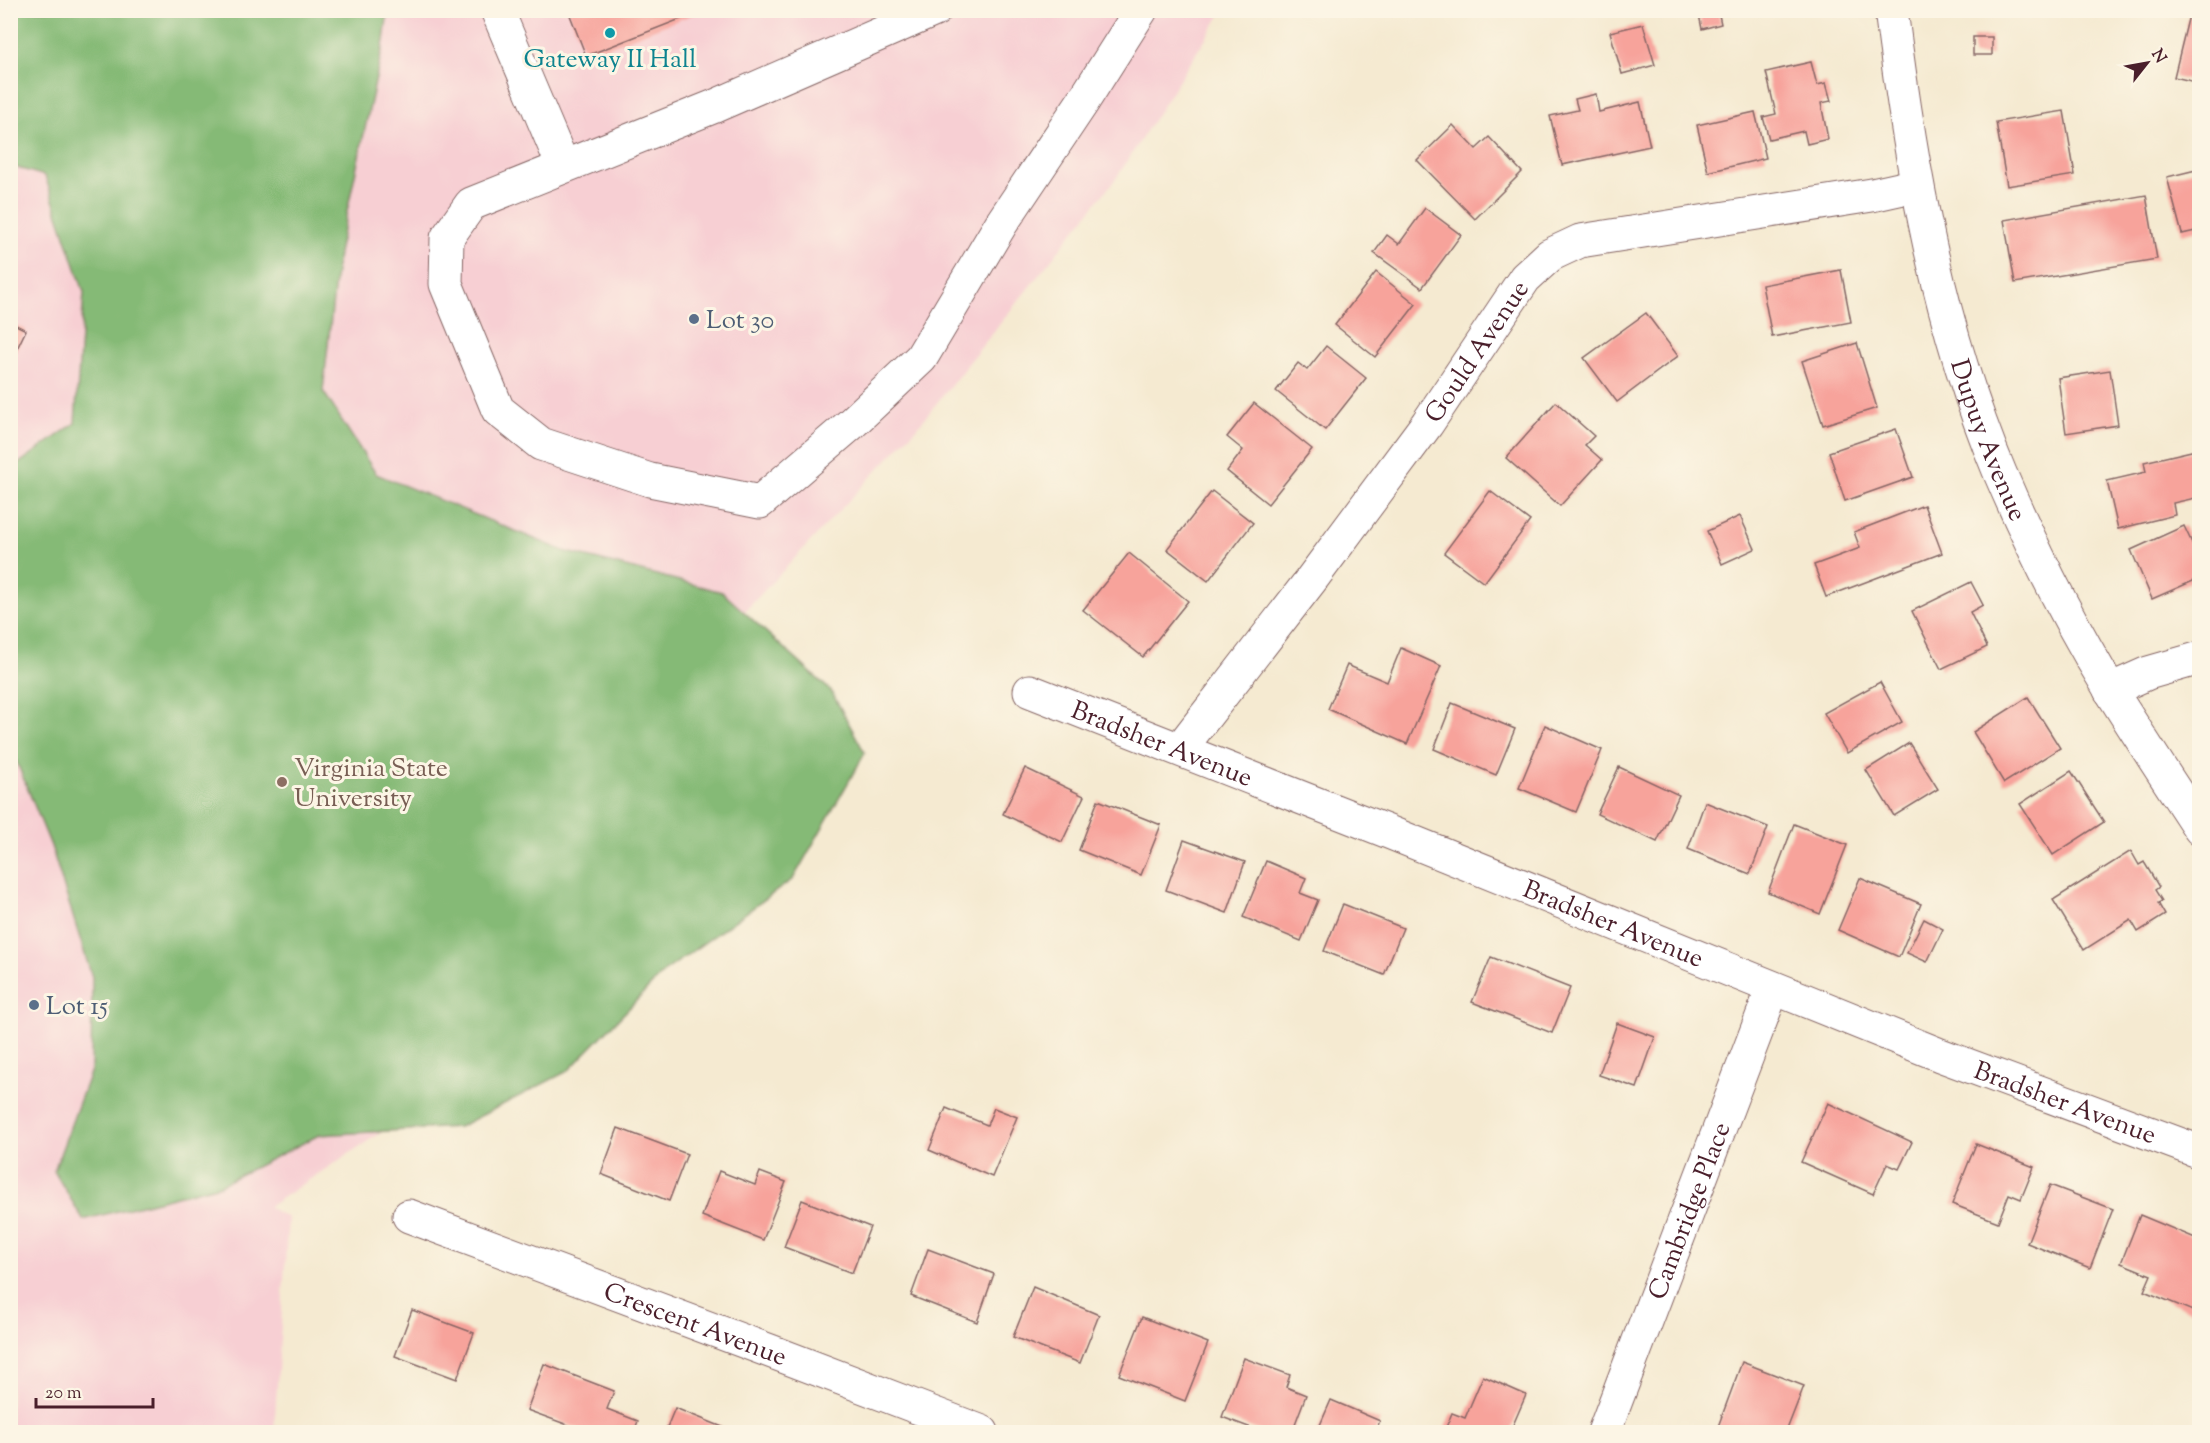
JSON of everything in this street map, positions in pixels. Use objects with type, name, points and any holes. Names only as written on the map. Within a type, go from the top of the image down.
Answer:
[{"type":"street","points":[[497,10],[563,166]]},
{"type":"street","points":[[935,10],[715,106],[471,204],[447,238],[446,284],[498,410],[541,444],[650,480],[760,502],[851,424],[921,358],[1000,224],[1084,100],[1141,10]]},
{"type":"street","name":"Dupuy Avenue","points":[[1891,10],[1917,185],[1934,263],[1954,341],[2000,472],[2036,553],[2110,690],[2199,829]]},
{"type":"street","name":"Gould Avenue","points":[[1180,749],[1311,580],[1427,424],[1525,278],[1550,255],[1580,240],[1872,195],[1917,185]]},
{"type":"street","points":[[2110,690],[2148,673],[2199,658]]},
{"type":"street","name":"Bradsher Avenue","points":[[1030,691],[1386,831],[1940,1056],[2199,1152]]},
{"type":"street","name":"Cambridge Place","points":[[1605,1432],[1773,988]]},
{"type":"street","name":"Crescent Avenue","points":[[409,1216],[982,1432]]},
{"type":"shaded area","name":"Virginia State University","points":[[10,11],[1223,11],[1117,177],[916,429],[683,677],[453,1085],[268,1207],[288,1218],[274,1432],[11,1432]]},
{"type":"green space","points":[[11,10],[388,11],[384,41],[338,253],[323,391],[376,474],[564,551],[722,592],[831,691],[865,753],[793,879],[665,971],[568,1071],[459,1127],[319,1135],[220,1185],[83,1220],[54,1171],[91,1070],[92,977],[51,846],[11,748],[10,466],[15,466],[75,423],[84,292],[45,176],[11,166]]},
{"type":"building","name":"Gateway II Hall","points":[[568,10],[701,10],[701,11],[586,56]]},
{"type":"building","points":[[1698,10],[1718,10],[1721,24],[1702,29]]},
{"type":"building","points":[[2189,15],[2200,18],[2200,83],[2174,77]]},
{"type":"building","points":[[1643,24],[1655,65],[1622,74],[1610,32]]},
{"type":"building","points":[[1973,37],[1992,37],[1992,55],[1973,55]]},
{"type":"building","points":[[1811,62],[1817,85],[1826,83],[1831,101],[1821,103],[1828,139],[1807,144],[1804,131],[1769,139],[1763,117],[1776,114],[1766,72]]},
{"type":"building","points":[[1596,94],[1599,112],[1640,102],[1650,146],[1562,165],[1550,116],[1578,110],[1575,99]]},
{"type":"building","points":[[2064,111],[2075,175],[2007,186],[1996,122]]},
{"type":"building","points":[[1755,112],[1766,158],[1708,172],[1697,125]]},
{"type":"building","points":[[1453,125],[1476,149],[1489,137],[1522,172],[1475,219],[1417,160]]},
{"type":"building","points":[[2200,169],[2200,230],[2182,234],[2167,177]]},
{"type":"building","points":[[2146,195],[2157,259],[2015,283],[2004,220]]},
{"type":"building","points":[[1425,208],[1461,235],[1422,288],[1374,253],[1387,235],[1399,244]]},
{"type":"building","points":[[1841,270],[1851,322],[1772,337],[1762,285]]},
{"type":"building","points":[[1376,272],[1416,304],[1375,357],[1335,325]]},
{"type":"building","points":[[1646,313],[1678,356],[1617,402],[1584,358]]},
{"type":"building","points":[[10,322],[26,330],[10,363]]},
{"type":"building","points":[[1857,343],[1877,408],[1823,425],[1802,361]]},
{"type":"building","points":[[1326,346],[1366,378],[1325,430],[1276,391],[1298,363],[1307,370]]},
{"type":"building","points":[[2110,370],[2118,425],[2066,433],[2058,378]]},
{"type":"building","points":[[1556,402],[1594,436],[1585,445],[1602,460],[1560,506],[1506,458]]},
{"type":"building","points":[[1254,403],[1312,449],[1268,504],[1227,471],[1243,450],[1227,437]]},
{"type":"building","points":[[1896,429],[1913,477],[1845,501],[1829,452]]},
{"type":"building","points":[[2200,449],[2200,497],[2173,503],[2175,515],[2118,529],[2107,481],[2146,472],[2144,462]]},
{"type":"building","points":[[1212,491],[1253,523],[1208,581],[1167,549]]},
{"type":"building","points":[[1490,491],[1530,521],[1484,583],[1444,553]]},
{"type":"building","points":[[1924,505],[1942,553],[1826,597],[1814,565],[1860,548],[1854,532]]},
{"type":"building","points":[[1740,516],[1755,549],[1722,564],[1707,531]]},
{"type":"building","points":[[2184,526],[2200,560],[2200,578],[2152,599],[2131,550]]},
{"type":"building","points":[[1129,553],[1188,601],[1143,657],[1083,610]]},
{"type":"building","points":[[1971,582],[1983,605],[1970,612],[1987,647],[1941,669],[1912,611]]},
{"type":"building","points":[[1401,648],[1441,666],[1407,744],[1328,709],[1347,665],[1387,682]]},
{"type":"building","points":[[1880,682],[1902,722],[1847,753],[1824,713]]},
{"type":"building","points":[[2028,697],[2060,748],[2004,783],[1973,732]]},
{"type":"building","points":[[1452,703],[1515,729],[1496,775],[1434,749]]},
{"type":"building","points":[[1545,725],[1602,750],[1576,812],[1519,788]]},
{"type":"building","points":[[1909,743],[1938,789],[1894,816],[1866,770]]},
{"type":"building","points":[[1619,767],[1679,795],[1657,842],[1597,814]]},
{"type":"building","points":[[1025,768],[1084,796],[1062,842],[1003,814]]},
{"type":"building","points":[[2071,771],[2104,822],[2053,855],[2020,804]]},
{"type":"building","points":[[1098,800],[1161,825],[1141,875],[1079,850]]},
{"type":"building","points":[[1705,802],[1768,827],[1750,874],[1688,849]]},
{"type":"building","points":[[1794,824],[1847,845],[1820,914],[1768,892]]},
{"type":"building","points":[[1184,840],[1245,862],[1227,913],[1166,890]]},
{"type":"building","points":[[2131,851],[2139,865],[2144,862],[2159,887],[2155,890],[2162,901],[2158,903],[2165,915],[2138,932],[2131,920],[2084,950],[2053,900]]},
{"type":"building","points":[[1266,861],[1306,878],[1300,893],[1318,900],[1301,941],[1243,917]]},
{"type":"building","points":[[1860,878],[1921,904],[1899,957],[1838,930]]},
{"type":"building","points":[[1343,904],[1403,928],[1384,975],[1324,951]]},
{"type":"building","points":[[1924,919],[1943,929],[1927,962],[1907,953]]},
{"type":"building","points":[[1491,957],[1570,988],[1552,1033],[1472,1002]]},
{"type":"building","points":[[1617,1023],[1655,1037],[1637,1088],[1599,1075]]},
{"type":"building","points":[[1828,1103],[1912,1142],[1899,1169],[1887,1164],[1873,1194],[1801,1162]]},
{"type":"building","points":[[946,1108],[987,1125],[994,1108],[1017,1117],[992,1177],[929,1150]]},
{"type":"building","points":[[618,1128],[687,1154],[669,1201],[601,1174]]},
{"type":"building","points":[[1976,1144],[2034,1167],[2021,1199],[2009,1194],[1998,1222],[1952,1204]]},
{"type":"building","points":[[719,1171],[755,1185],[760,1172],[786,1182],[763,1240],[702,1216]]},
{"type":"building","points":[[2050,1185],[2113,1209],[2090,1268],[2027,1243]]},
{"type":"building","points":[[802,1200],[870,1227],[852,1273],[784,1247]]},
{"type":"building","points":[[2140,1215],[2200,1240],[2200,1314],[2144,1291],[2151,1275],[2121,1263]]},
{"type":"building","points":[[928,1249],[994,1274],[977,1322],[911,1296]]},
{"type":"building","points":[[1033,1287],[1099,1315],[1080,1363],[1013,1337]]},
{"type":"building","points":[[412,1310],[474,1333],[457,1379],[395,1356]]},
{"type":"building","points":[[1142,1317],[1208,1343],[1185,1401],[1119,1375]]},
{"type":"building","points":[[1244,1358],[1290,1375],[1286,1387],[1306,1395],[1292,1432],[1262,1432],[1222,1417]]},
{"type":"building","points":[[1742,1362],[1804,1386],[1786,1432],[1716,1432]]},
{"type":"building","points":[[544,1364],[614,1391],[607,1409],[638,1421],[634,1432],[587,1432],[527,1410]]},
{"type":"building","points":[[1483,1376],[1526,1395],[1510,1432],[1444,1432],[1452,1413],[1465,1418]]},
{"type":"building","points":[[1331,1400],[1380,1421],[1375,1432],[1317,1432]]},
{"type":"building","points":[[675,1408],[735,1432],[665,1432]]},
{"type":"place","name":"Gateway II Hall","points":[[610,33]]},
{"type":"place","name":"Lot 30","points":[[694,319]]},
{"type":"place","name":"Virginia State University","points":[[282,782]]},
{"type":"place","name":"Lot 15","points":[[34,1005]]}]
